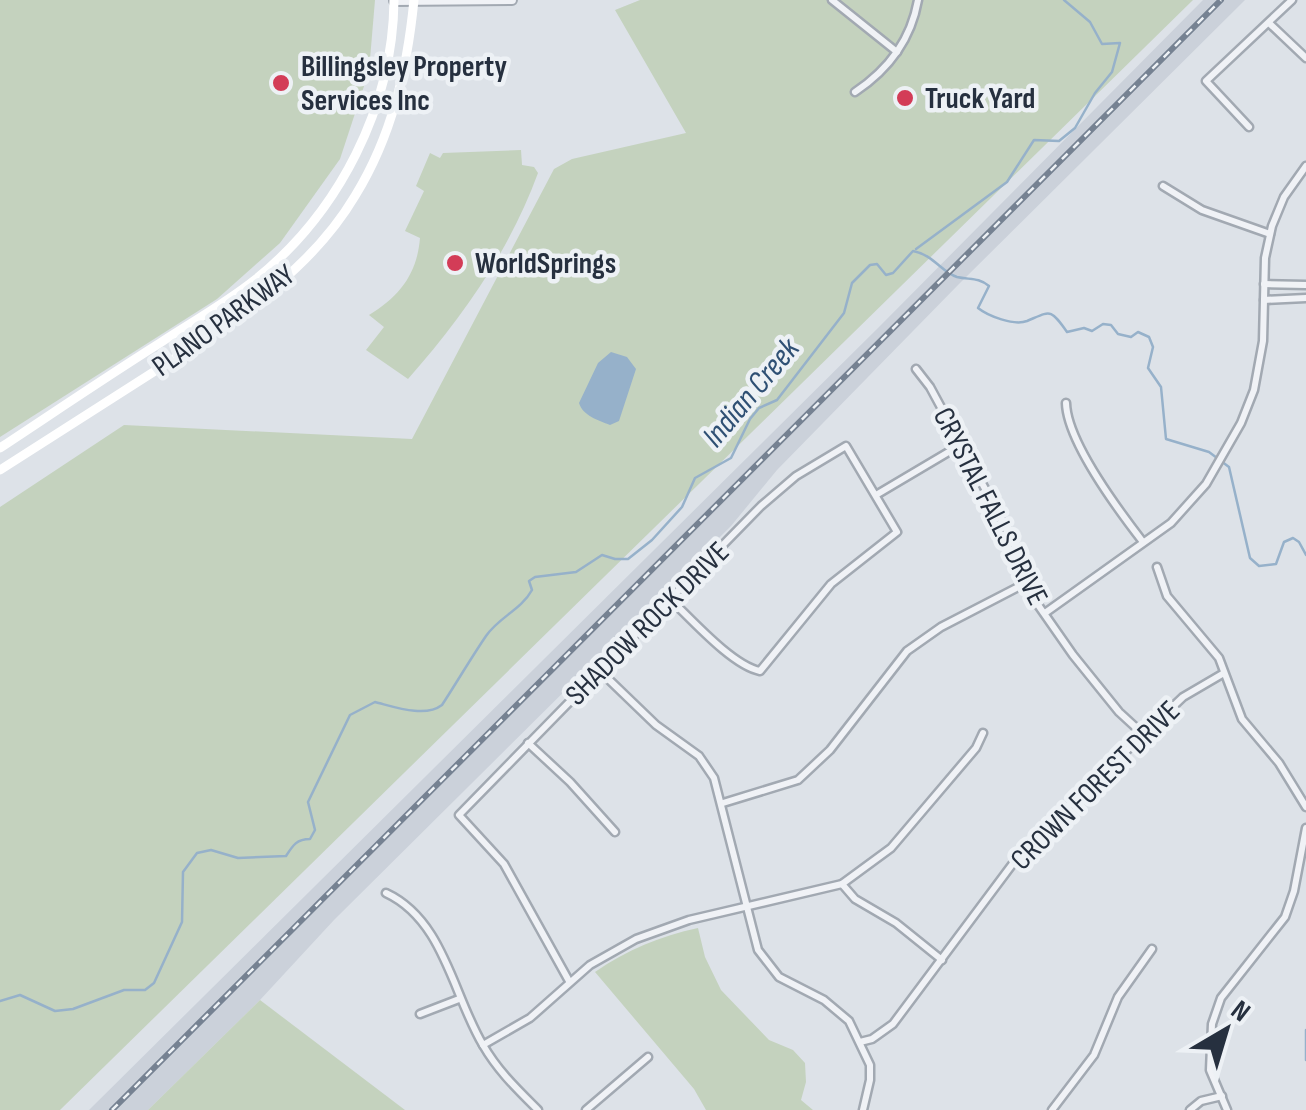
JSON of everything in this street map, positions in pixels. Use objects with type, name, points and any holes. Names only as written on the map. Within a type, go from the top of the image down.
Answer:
[{"type":"main road","name":"PLANO PARKWAY","points":[[0,448],[256,279],[312,226],[340,185],[370,125],[394,32],[394,0]]},
{"type":"main road","name":"PLANO PARKWAY","points":[[0,470],[248,309],[302,263],[356,196],[393,117],[406,72],[414,0]]},
{"type":"street","points":[[394,0],[512,0]]},
{"type":"street","points":[[832,0],[897,52]]},
{"type":"street","points":[[855,92],[872,81],[897,52],[910,30],[918,0]]},
{"type":"street","points":[[1249,127],[1206,81],[1292,0]]},
{"type":"street","points":[[1270,22],[1306,58]]},
{"type":"street","points":[[1046,613],[1171,523],[1206,484],[1241,423],[1260,372],[1270,234],[1284,197],[1306,166]]},
{"type":"street","points":[[1162,186],[1202,210],[1270,234]]},
{"type":"street","points":[[1264,284],[1306,285]]},
{"type":"street","points":[[1264,300],[1306,298]]},
{"type":"street","name":"CRYSTAL FALLS DRIVE","points":[[916,369],[962,444],[1019,554],[1026,583],[1073,655],[1119,712],[1144,735]]},
{"type":"street","points":[[1066,404],[1073,432],[1112,500],[1143,542]]},
{"type":"street","points":[[672,600],[712,639],[756,672],[767,664],[841,574],[897,532],[876,494],[962,444]]},
{"type":"street","name":"SHADOW ROCK DRIVE","points":[[569,981],[504,864],[459,815],[780,489],[846,446],[876,494]]},
{"type":"street","points":[[1157,568],[1167,596],[1210,644],[1238,712],[1280,763],[1306,807]]},
{"type":"street","points":[[723,803],[798,780],[830,750],[907,651],[941,627],[1026,583]]},
{"type":"street","points":[[600,671],[656,725],[699,756],[714,778],[754,938],[769,967],[795,988],[824,1000],[838,1011],[860,1042],[870,1065],[863,1110]]},
{"type":"street","name":"CROWN FOREST DRIVE","points":[[860,1042],[872,1039],[892,1024],[1027,848],[1183,697],[1224,673]]},
{"type":"street","points":[[483,1045],[530,1018],[590,965],[636,939],[689,920],[842,884],[900,839],[976,748],[983,732]]},
{"type":"street","points":[[528,743],[615,832]]},
{"type":"street","points":[[1227,1110],[1210,1070],[1212,1024],[1220,998],[1285,916],[1306,828]]},
{"type":"street","points":[[842,884],[856,899],[896,923],[942,960]]},
{"type":"street","points":[[386,893],[409,907],[435,940],[483,1045],[515,1090],[538,1110]]},
{"type":"street","points":[[1052,1110],[1094,1056],[1118,996],[1152,949]]},
{"type":"street","points":[[420,1014],[459,999]]},
{"type":"street","points":[[586,1110],[648,1057]]},
{"type":"street","points":[[1190,1110],[1222,1096]]},
{"type":"shaded area","points":[[1203,0],[1245,0],[958,285],[777,470],[731,526],[334,920],[260,1000],[148,1110],[89,1110],[880,326]]},
{"type":"green space","points":[[0,0],[375,0],[369,71],[340,159],[280,243],[217,299],[0,437]]},
{"type":"green space","points":[[640,0],[1193,0],[60,1110],[0,1110],[0,507],[124,425],[412,439],[554,169],[572,159],[686,133],[615,10]]},
{"type":"green space","name":"WorldSprings","points":[[521,150],[522,165],[534,167],[538,173],[527,201],[499,256],[465,307],[408,379],[366,350],[384,327],[369,315],[398,292],[415,263],[420,238],[405,231],[424,191],[416,186],[430,153],[440,158],[443,153]]},
{"type":"green space","points":[[698,928],[705,957],[721,990],[769,1040],[793,1050],[805,1063],[806,1082],[801,1100],[813,1110],[706,1110],[694,1089],[595,972],[644,945]]},
{"type":"green space","points":[[260,1000],[405,1110],[148,1110]]},
{"type":"water","points":[[611,352],[627,357],[636,369],[619,421],[610,425],[587,414],[579,403],[598,363]]},
{"type":"waterway","points":[[916,249],[1007,182],[1034,140],[1059,141],[1075,128],[1112,72],[1120,43],[1102,44],[1090,22],[1064,0]]},
{"type":"waterway","name":"Indian Creek","points":[[0,1001],[20,995],[55,1011],[73,1009],[124,990],[145,990],[154,983],[182,922],[183,872],[197,853],[211,850],[238,858],[286,856],[296,843],[310,839],[315,830],[308,802],[350,715],[375,702],[419,711],[442,705],[486,636],[532,590],[529,581],[576,572],[602,555],[628,559],[652,540],[682,507],[695,478],[731,458],[750,419],[759,408],[777,400],[844,313],[852,283],[870,265],[877,264],[886,275],[893,273],[913,251],[951,275],[989,286],[978,308],[994,317],[1022,322],[1050,314],[1067,332],[1084,328],[1092,331],[1103,324],[1111,325],[1118,334],[1131,337],[1138,332],[1149,337],[1153,347],[1148,368],[1161,387],[1166,439],[1209,452],[1229,467],[1250,558],[1259,566],[1276,564],[1284,542],[1293,538],[1306,555]]},
{"type":"waterway","points":[[1306,1030],[1306,1060]]},
{"type":"railway","points":[[112,1110],[1221,0]]},
{"type":"place","name":"Billingsley Property Services Inc","points":[[281,83]]},
{"type":"place","name":"Truck Yard","points":[[905,98]]},
{"type":"place","name":"WorldSprings","points":[[455,263]]}]
